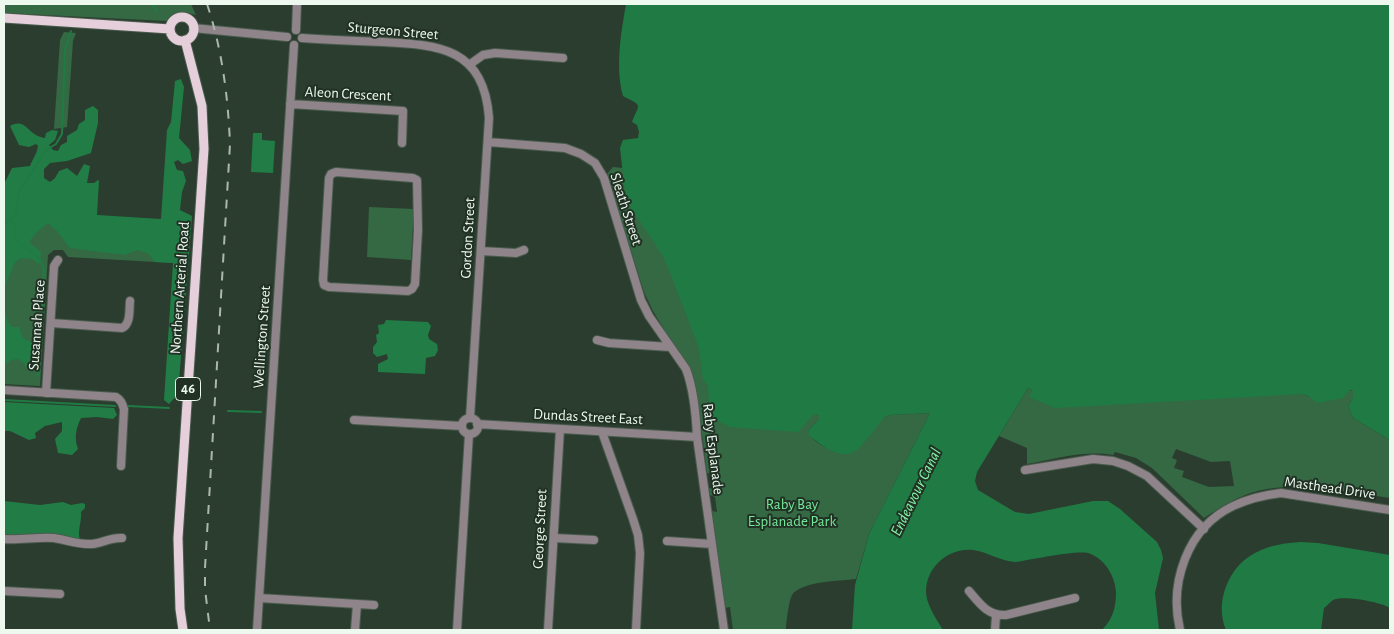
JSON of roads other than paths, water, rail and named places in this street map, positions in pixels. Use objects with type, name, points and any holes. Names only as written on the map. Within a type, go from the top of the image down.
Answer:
[{"type":"main road","points":[[181,17],[190,20],[193,28],[191,36],[185,40],[175,38],[170,29],[173,21],[181,17]]},
{"type":"main road","points":[[4,18],[170,29]]},
{"type":"main road","name":"Northern Arterial Road","points":[[183,630],[180,609],[178,538],[204,148],[202,106],[185,40]]},
{"type":"street","points":[[296,30],[297,4]]},
{"type":"street","points":[[193,28],[287,37]]},
{"type":"street","points":[[296,30],[301,33],[302,38],[299,43],[294,45],[289,43],[287,37],[289,31],[296,30]]},
{"type":"street","name":"Sturgeon Street","points":[[302,38],[428,45],[449,51],[469,65]]},
{"type":"street","name":"Wellington Street","points":[[257,630],[294,45]]},
{"type":"street","points":[[469,65],[483,55],[495,53],[563,58]]},
{"type":"street","name":"Gordon Street","points":[[469,65],[478,78],[487,100],[489,118],[470,418]]},
{"type":"street","name":"Aleon Crescent","points":[[290,104],[404,111],[402,142]]},
{"type":"street","name":"Sleath Street","points":[[488,142],[565,148],[581,154],[594,163],[604,178],[636,285]]},
{"type":"street","points":[[336,172],[375,174],[417,180],[418,234],[415,284],[412,289],[365,290],[324,285],[322,280],[329,178],[331,174],[336,172]]},
{"type":"street","points":[[481,251],[516,253],[524,250]]},
{"type":"street","name":"Susannah Place","points":[[46,393],[54,266],[58,260]]},
{"type":"street","name":"Raby Esplanade","points":[[636,285],[649,316],[686,369],[689,377],[724,630]]},
{"type":"street","points":[[50,323],[122,328],[128,322],[130,301]]},
{"type":"street","points":[[597,340],[608,343],[670,347]]},
{"type":"street","points":[[4,390],[116,397],[120,399],[124,409],[121,466]]},
{"type":"street","points":[[462,426],[464,421],[470,418],[475,420],[478,424],[476,431],[470,434]]},
{"type":"street","points":[[354,420],[462,426]]},
{"type":"street","name":"Dundas Street East","points":[[478,424],[697,437]]},
{"type":"street","points":[[462,426],[463,430],[470,434]]},
{"type":"street","name":"George Street","points":[[548,630],[560,429]]},
{"type":"street","points":[[602,432],[634,519],[638,535],[640,553],[636,630]]},
{"type":"street","points":[[458,630],[470,434]]},
{"type":"street","points":[[1025,470],[1093,459],[1113,461],[1147,476],[1204,528]]},
{"type":"street","name":"Masthead Drive","points":[[1180,630],[1176,603],[1180,572],[1190,548],[1204,528],[1232,506],[1264,495],[1280,493],[1390,510]]},
{"type":"street","points":[[4,539],[25,537],[56,538],[70,543],[93,544],[114,537],[122,538]]},
{"type":"street","points":[[554,538],[594,540]]},
{"type":"street","points":[[667,541],[712,544]]},
{"type":"street","points":[[4,591],[60,594]]},
{"type":"street","points":[[969,591],[982,607],[996,615],[1075,598]]},
{"type":"street","points":[[260,598],[374,605]]},
{"type":"street","points":[[356,630],[357,604]]},
{"type":"street","points":[[994,630],[996,615]]},
{"type":"water","name":"Endeavour Canal","points":[[626,4],[1390,4],[1390,440],[1353,418],[1348,406],[1353,398],[1353,390],[1350,390],[1343,398],[1317,403],[1303,394],[1055,408],[1029,397],[1032,390],[1028,388],[977,472],[975,481],[978,490],[1015,512],[1029,514],[1093,501],[1108,501],[1120,509],[1157,542],[1161,550],[1163,558],[1155,593],[1159,630],[1102,630],[1109,622],[1113,612],[1116,592],[1108,568],[1094,555],[1082,552],[1015,562],[973,550],[963,550],[945,557],[932,570],[928,579],[927,599],[943,630],[852,630],[855,585],[869,534],[930,413],[885,417],[861,446],[848,454],[836,453],[818,443],[809,435],[808,431],[819,419],[819,416],[816,414],[798,432],[730,427],[713,418],[709,403],[708,386],[703,379],[699,348],[671,275],[664,258],[626,200],[620,148],[623,140],[638,138],[639,132],[637,125],[632,122],[638,106],[623,96],[619,73],[621,38]]},
{"type":"water","points":[[1301,542],[1390,555],[1390,608],[1362,600],[1345,598],[1333,600],[1324,608],[1321,630],[1226,630],[1222,608],[1223,597],[1231,576],[1238,567],[1246,559],[1266,548]]},
{"type":"waterway","points":[[153,4],[157,12]]},
{"type":"waterway","points":[[4,225],[15,215],[19,192],[46,150],[56,144],[62,134],[65,50],[71,31]]},
{"type":"waterway","points":[[11,219],[15,225],[15,239],[40,259],[44,269],[38,375]]},
{"type":"waterway","points":[[4,400],[115,406]]},
{"type":"waterway","points":[[128,406],[169,408]]},
{"type":"waterway","points":[[228,411],[261,412]]},
{"type":"railway","points":[[207,4],[217,38],[223,73],[228,108],[230,144],[205,568],[205,589],[210,630]]},
{"type":"park label","name":"Raby Bay Esplanade Park","points":[[792,512]]}]
